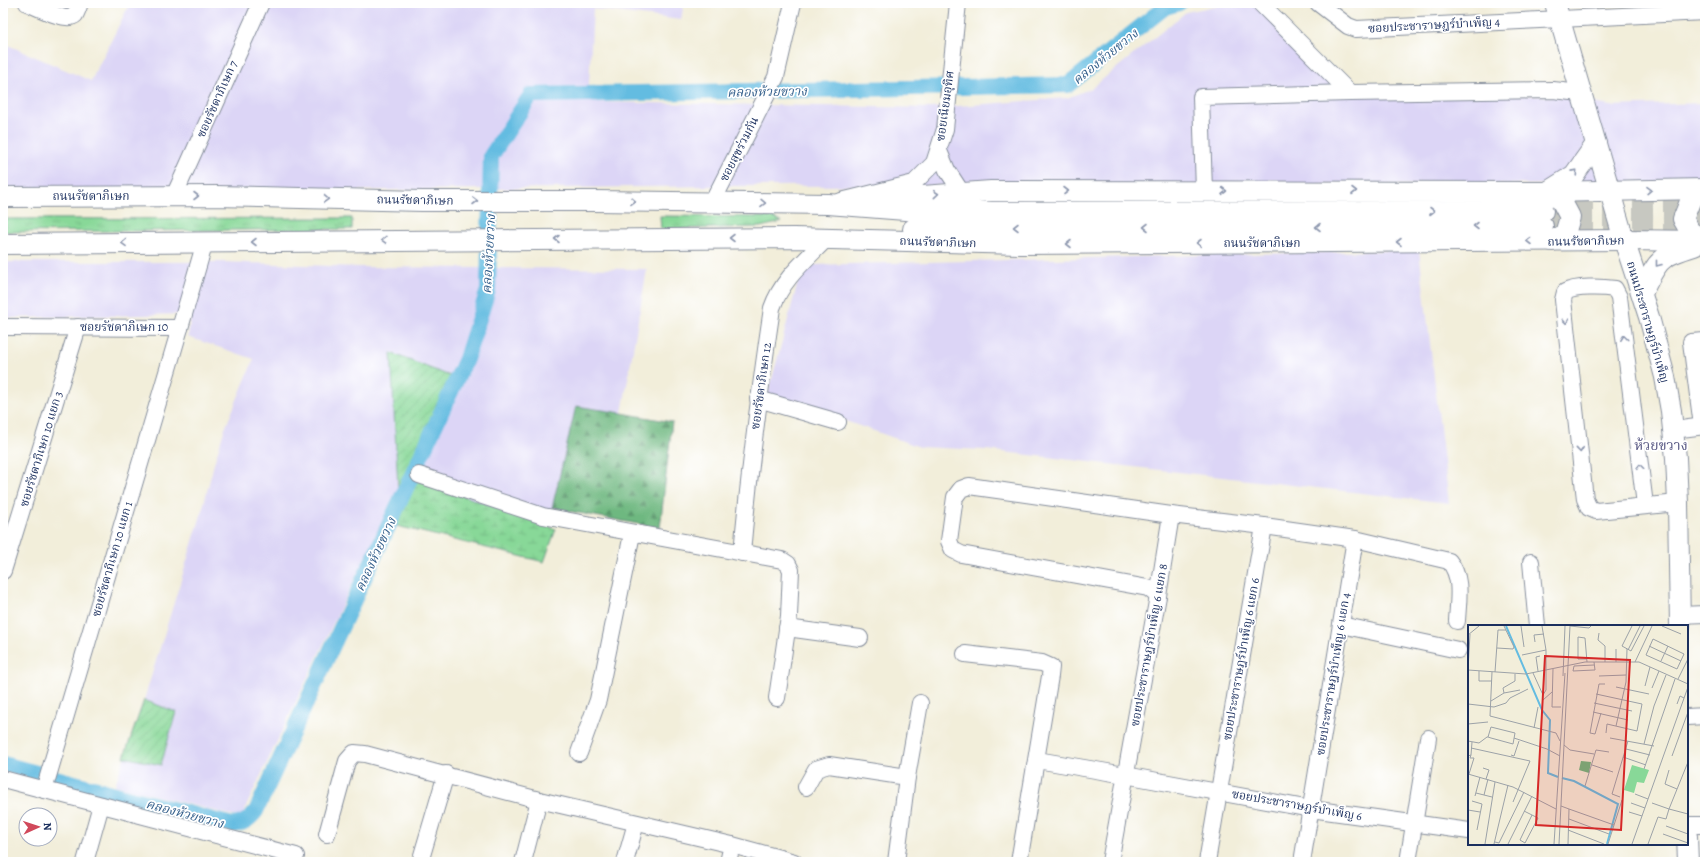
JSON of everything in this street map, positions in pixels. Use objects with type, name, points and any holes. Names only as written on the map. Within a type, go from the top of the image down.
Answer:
[{"type":"main road","name":"ถนนประชาราษฎร์บำเพ็ญ","points":[[1557,11],[1624,240],[1642,293],[1665,377],[1673,430],[1678,503],[1680,620]]},
{"type":"main road","points":[[1546,217],[1596,144]]},
{"type":"main road","name":"ถนนรัชดาภิเษก","points":[[828,204],[991,191],[1204,190],[1546,217],[1624,240],[1705,241]]},
{"type":"main road","name":"ถนนรัชดาภิเษก","points":[[3,244],[822,238],[1020,244],[1546,217],[1610,191],[1705,190]]},
{"type":"main road","points":[[1705,190],[1691,199],[1683,218],[1691,234],[1705,241]]},
{"type":"main road","name":"ถนนรัชดาภิเษก","points":[[3,197],[174,196],[422,201],[594,201],[828,204],[931,212],[1546,217]]},
{"type":"main road","points":[[1642,293],[1653,270],[1661,259],[1673,252],[1705,241]]},
{"type":"main road","points":[[1687,845],[1688,862]]},
{"type":"street","points":[[27,3],[61,17],[70,18],[75,14],[80,3]]},
{"type":"street","name":"ซอยรัชดาภิเษก 7","points":[[174,196],[260,3]]},
{"type":"street","name":"ซอยสุขร่วมกัน","points":[[712,203],[776,77],[793,3]]},
{"type":"street","name":"ซอยเนียมอุทิศ","points":[[828,204],[914,183],[931,167],[939,151],[945,129],[958,3]]},
{"type":"street","name":"ซอยประชาราษฎร์บำเพ็ญ 4","points":[[1318,3],[1348,26],[1356,29],[1557,11],[1705,12]]},
{"type":"street","points":[[1261,4],[1350,93]]},
{"type":"street","points":[[1204,190],[1201,97],[1553,90],[1581,93]]},
{"type":"street","points":[[939,151],[947,170],[962,193]]},
{"type":"street","name":"ซอยรัชดาภิเษก 12","points":[[742,553],[747,491],[758,399],[772,308],[776,295],[789,276],[822,238]]},
{"type":"street","name":"ซอยรัชดาภิเษก 10","points":[[3,327],[180,328],[205,242]]},
{"type":"street","points":[[1645,505],[1620,297],[1615,289],[1571,289],[1565,292],[1563,300],[1585,499],[1589,508],[1596,511],[1645,505],[1678,503]]},
{"type":"street","name":"ซอยรัชดาภิเษก 10 แยก 3","points":[[3,571],[78,327]]},
{"type":"street","name":"ซอยรัชดาภิเษก 10 แยก 1","points":[[45,788],[180,328]]},
{"type":"street","points":[[1673,430],[1704,426],[1691,342],[1705,341]]},
{"type":"street","points":[[758,399],[838,422]]},
{"type":"street","points":[[419,475],[543,516],[632,534],[782,560],[788,564],[791,570],[787,628],[777,698]]},
{"type":"street","points":[[1158,596],[1148,588],[961,554],[953,550],[949,541],[955,497],[961,489],[969,486],[1171,515],[1355,539],[1449,561],[1459,580],[1457,621]]},
{"type":"street","name":"ซอยประชาราษฎร์บำเพ็ญ 6 แยก 8","points":[[1110,862],[1158,596],[1171,515]]},
{"type":"street","name":"ซอยประชาราษฎร์บำเพ็ญ 6 แยก 6","points":[[1207,862],[1264,526]]},
{"type":"street","points":[[579,753],[598,700],[632,534]]},
{"type":"street","name":"ซอยประชาราษฎร์บำเพ็ญ 6 แยก 4","points":[[1302,862],[1355,539]]},
{"type":"street","points":[[1531,562],[1537,625]]},
{"type":"street","points":[[1680,620],[1705,614]]},
{"type":"street","points":[[1341,625],[1458,650]]},
{"type":"street","points":[[787,628],[860,638]]},
{"type":"street","points":[[965,654],[1042,663],[1050,667],[1050,676],[1037,760],[1019,862]]},
{"type":"street","points":[[896,862],[907,777],[920,703]]},
{"type":"street","points":[[1688,717],[1705,716]]},
{"type":"street","points":[[1408,862],[1428,738]]},
{"type":"street","points":[[327,834],[347,761],[354,753],[365,754],[446,774],[539,800],[732,845],[794,862]]},
{"type":"street","name":"ซอยประชาราษฎร์บำเพ็ญ 6","points":[[1037,760],[1311,809],[1468,831]]},
{"type":"street","points":[[806,787],[816,769],[829,765],[907,777]]},
{"type":"street","points":[[420,862],[446,774]]},
{"type":"street","points":[[3,779],[45,788],[101,805],[296,856]]},
{"type":"street","points":[[523,862],[539,800]]},
{"type":"street","points":[[85,862],[101,805]]},
{"type":"street","points":[[625,862],[636,823]]},
{"type":"street","points":[[1688,825],[1705,825]]},
{"type":"street","points":[[728,862],[732,845]]},
{"type":"shaded area","points":[[130,3],[532,3],[563,6],[542,3],[684,3],[681,20],[593,9],[588,102],[931,108],[1067,98],[1092,88],[1186,12],[1231,3],[1253,3],[1337,87],[1561,97],[1610,106],[1705,103],[1705,184],[717,186],[311,191],[3,192],[3,43],[91,81]]},
{"type":"shaded area","points":[[1419,250],[1449,503],[986,450],[920,447],[768,394],[799,278],[811,265]]},
{"type":"shaded area","points":[[3,262],[223,262],[358,267],[647,269],[622,413],[576,406],[548,525],[404,475],[243,813],[238,817],[115,785],[144,700],[201,515],[224,431],[254,359],[188,337],[191,314],[3,318]]},
{"type":"green space","points":[[660,216],[771,217],[782,222],[760,227],[661,229]]},
{"type":"green space","points":[[352,218],[352,229],[3,232],[3,219]]},
{"type":"green space","points":[[391,353],[450,376],[398,489]]},
{"type":"green space","points":[[576,406],[672,422],[660,528],[552,508]]},
{"type":"green space","points":[[417,479],[556,529],[544,562],[397,526]]},
{"type":"green space","points":[[144,700],[176,712],[161,765],[124,757]]},
{"type":"waterway","name":"คลองห้วยขวาง","points":[[3,764],[232,825],[246,821],[256,811],[466,359],[488,290],[491,156],[531,95],[1068,85],[1165,7],[1179,3]]},
{"type":"tunnel","points":[[1543,211],[1705,209]]},
{"type":"tunnel","points":[[1543,226],[1705,225]]},
{"type":"district","name":"ห้วยขวาง","points":[[1661,445]]}]
